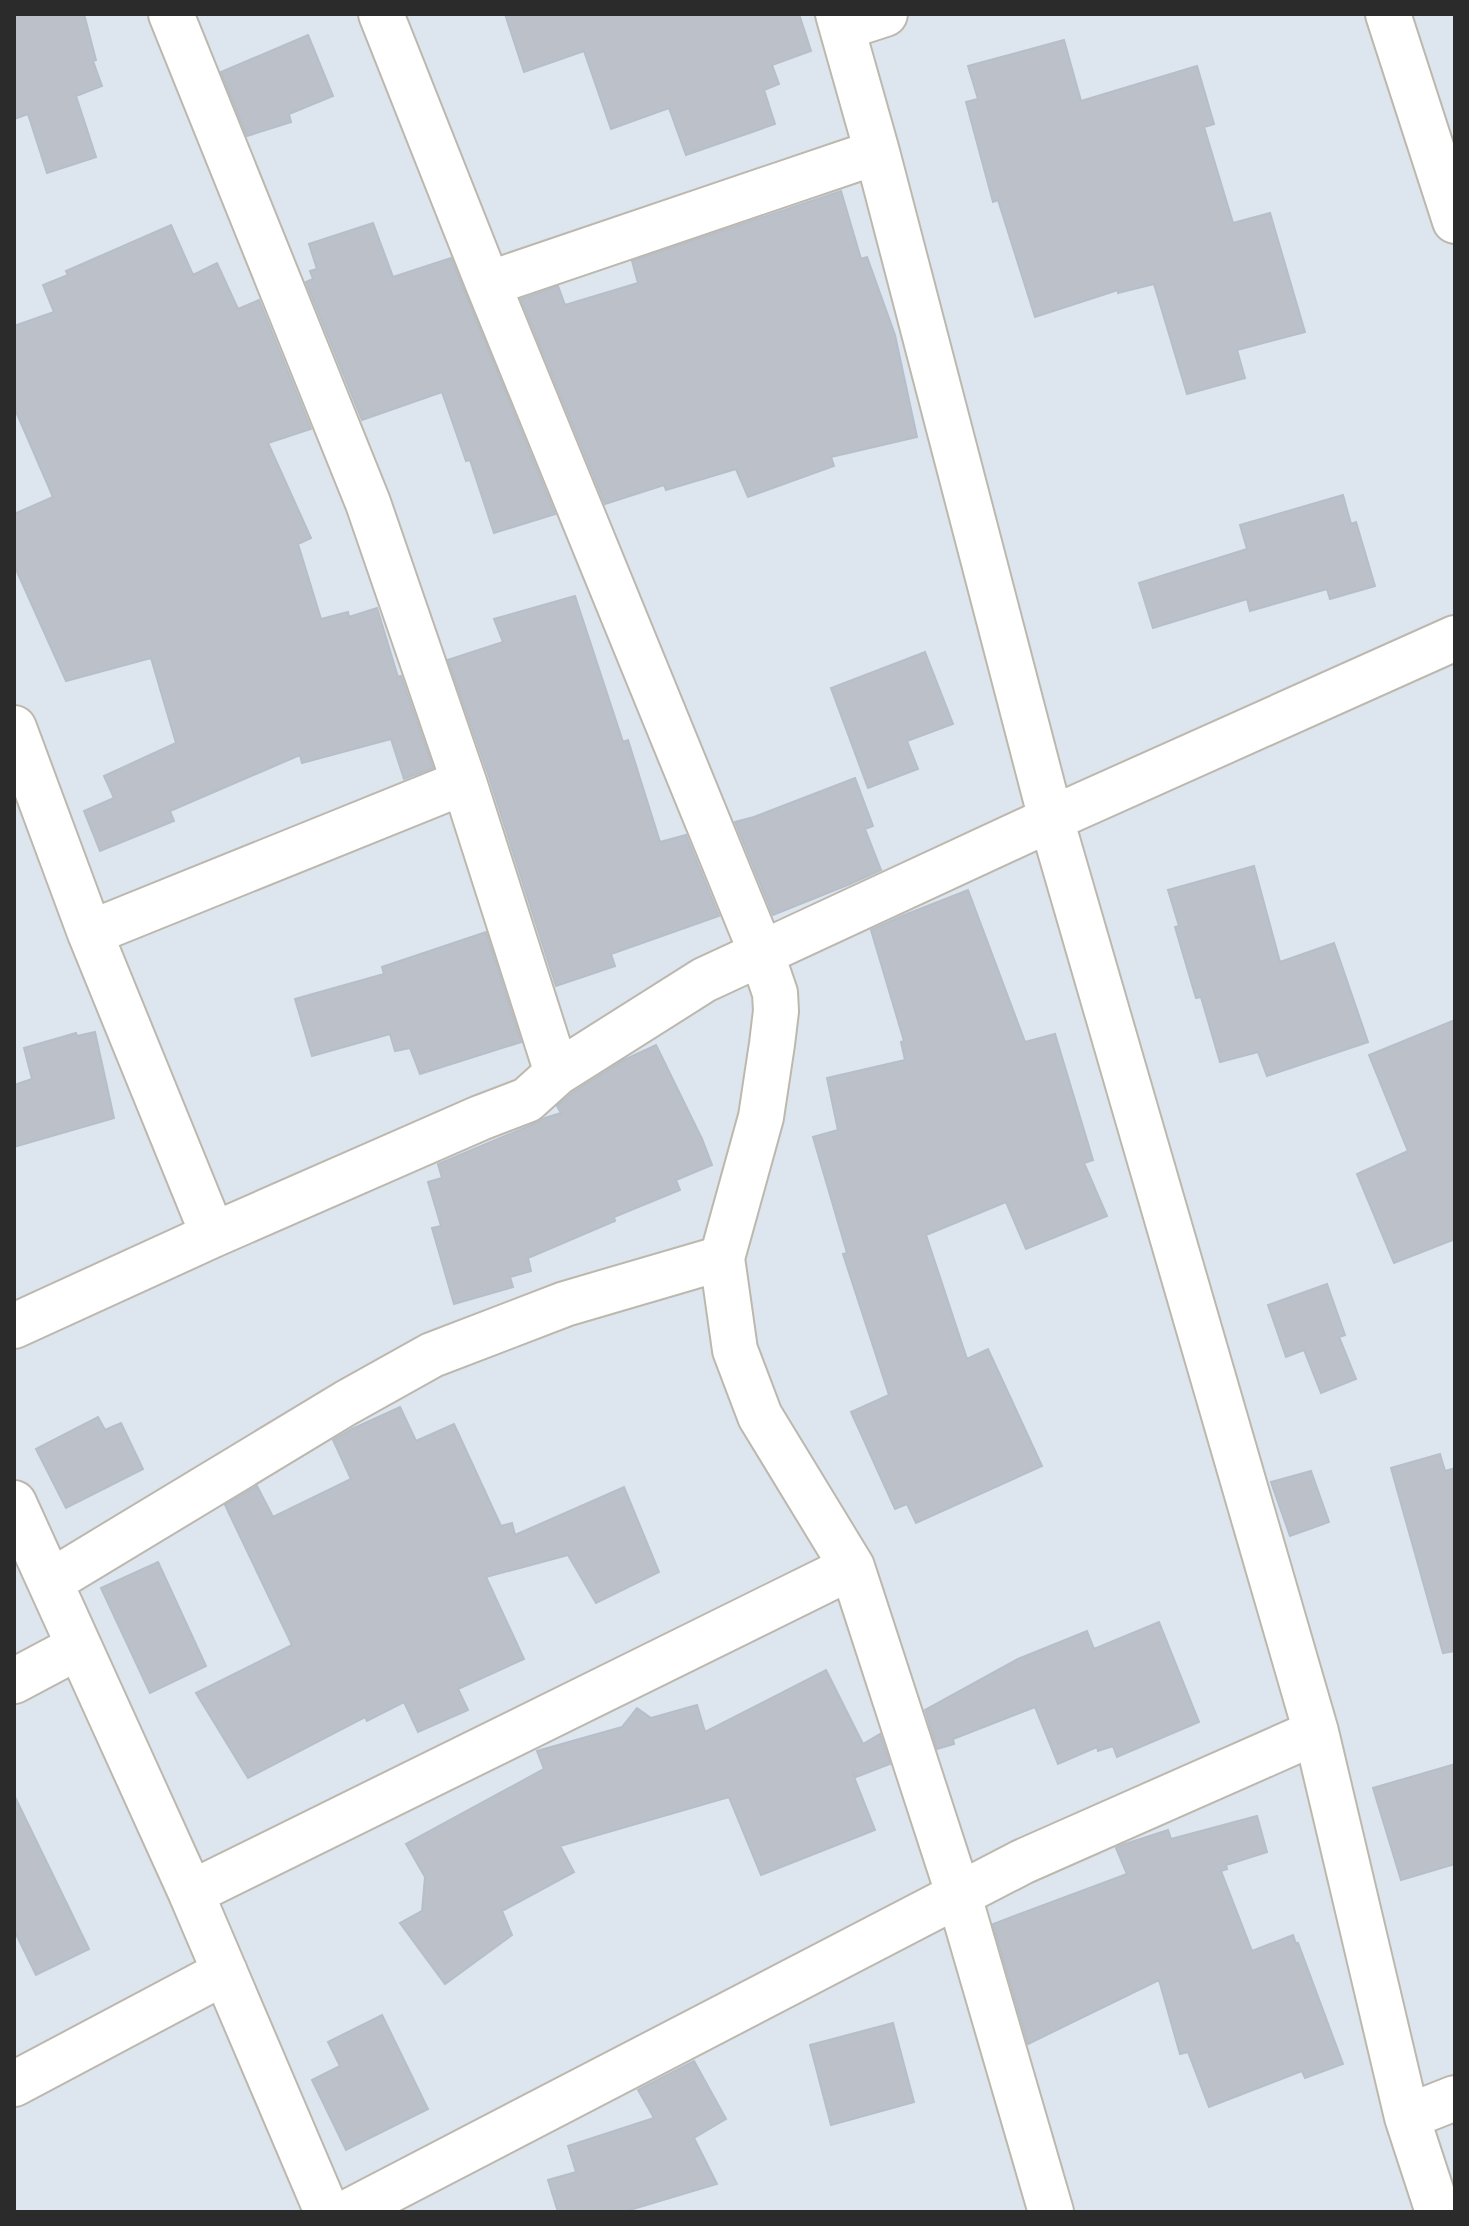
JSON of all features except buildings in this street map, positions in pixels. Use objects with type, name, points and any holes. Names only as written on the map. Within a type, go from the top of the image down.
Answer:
[{"type":"street","points":[[171,14],[368,503],[464,782],[557,1073]]},
{"type":"street","points":[[381,14],[775,993],[776,1011],[761,1117],[722,1258],[735,1350],[760,1416],[852,1567],[959,1896],[1051,2212]]},
{"type":"street","points":[[885,14],[840,21],[1051,819],[1316,1732],[1407,2117],[1438,2212]]},
{"type":"street","points":[[1388,14],[1455,221]]},
{"type":"street","points":[[488,284],[877,152]]},
{"type":"street","points":[[14,1326],[213,1235],[527,1100],[557,1073],[704,980],[1051,819],[1455,638]]},
{"type":"street","points":[[14,728],[90,933],[213,1235]]},
{"type":"street","points":[[90,933],[464,782]]},
{"type":"street","points":[[50,1582],[346,1403],[432,1355],[565,1304],[722,1258]]},
{"type":"street","points":[[14,1503],[191,1893],[327,2212]]},
{"type":"street","points":[[191,1893],[852,1567]]},
{"type":"street","points":[[14,1681],[78,1647]]},
{"type":"street","points":[[348,2212],[1022,1862],[1316,1732]]},
{"type":"street","points":[[14,2084],[225,1972]]},
{"type":"street","points":[[1407,2117],[1455,2098]]}]
